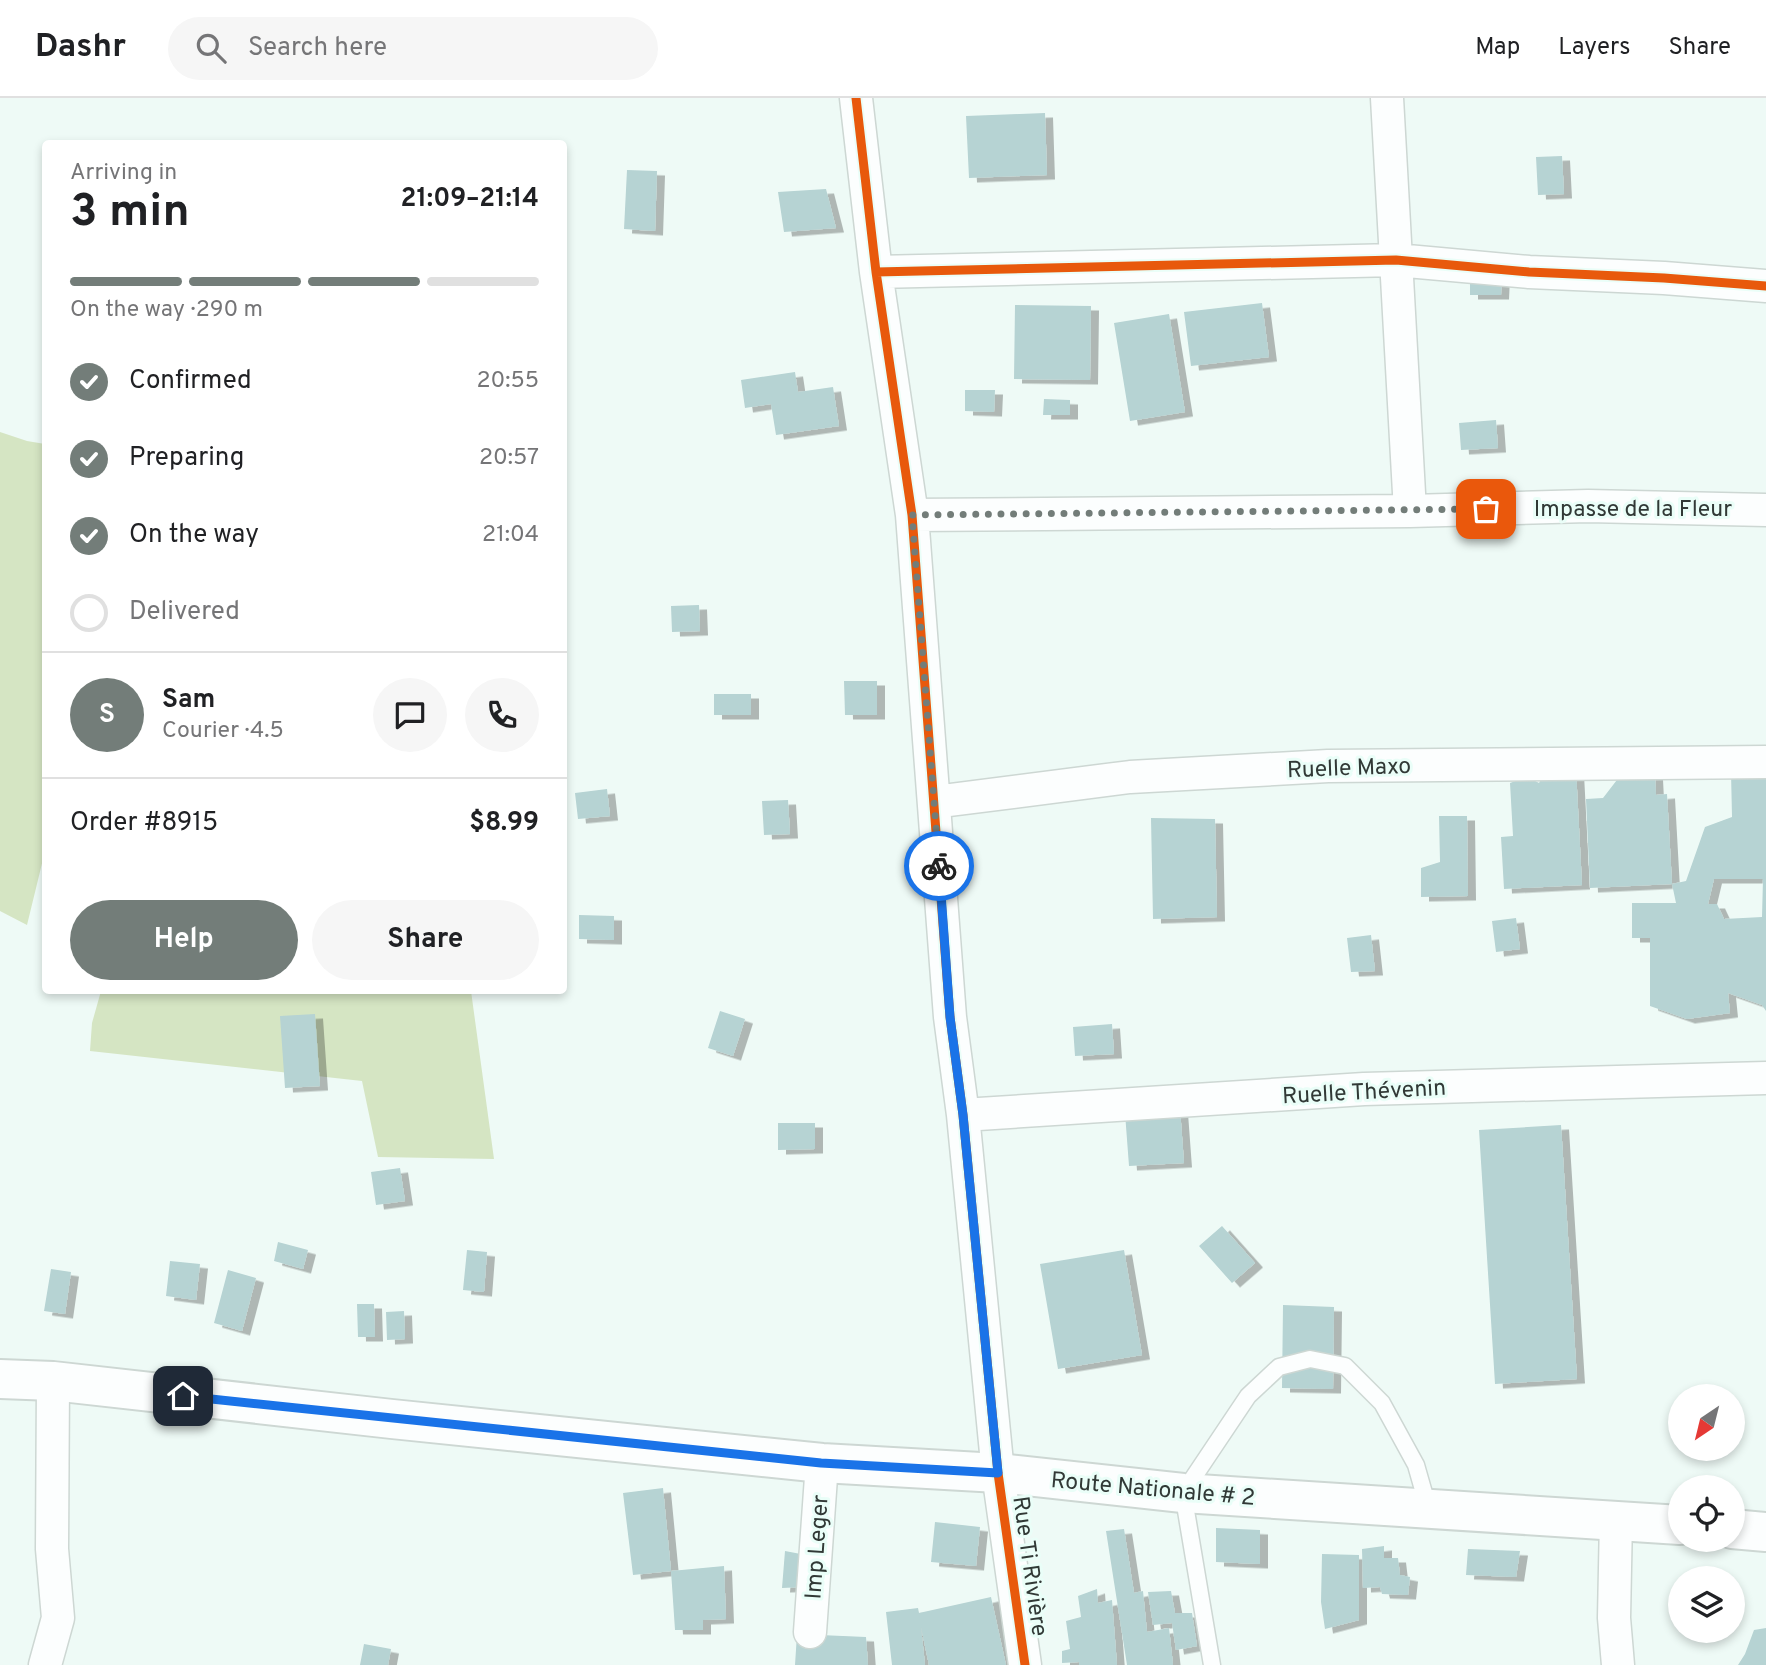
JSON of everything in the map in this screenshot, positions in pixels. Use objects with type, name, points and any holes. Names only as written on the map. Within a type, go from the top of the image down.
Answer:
[{"type":"main road","name":"Route Nationale # 2","points":[[0,1379],[53,1381],[821,1463],[998,1473],[1183,1493],[1668,1524]]},
{"type":"main road","points":[[1745,1530],[1766,1532]]},
{"type":"street","name":"Rue Ti Rivière","points":[[856,98],[876,272],[912,515],[950,1017],[963,1115],[998,1473],[1026,1665]]},
{"type":"street","points":[[1388,98],[1410,511]]},
{"type":"street","points":[[876,272],[1396,260],[1529,272],[1766,286]]},
{"type":"street","name":"Impasse de la Fleur","points":[[912,515],[1410,511],[1588,506],[1766,510]]},
{"type":"street","name":"Ruelle Maxo","points":[[934,802],[1130,777],[1328,766],[1766,762]]},
{"type":"street","name":"Ruelle Thévenin","points":[[963,1115],[1364,1089],[1766,1078]]},
{"type":"street","points":[[45,1665],[58,1618],[51,1549],[53,1381]]},
{"type":"street","name":"Imp Leger","points":[[810,1632],[821,1463]]},
{"type":"street","points":[[1616,1519],[1614,1618],[1618,1665]]},
{"type":"lane","points":[[1212,1665],[1183,1493],[1248,1396],[1279,1367],[1310,1359],[1345,1366],[1382,1402],[1416,1465],[1428,1510]]},
{"type":"green space","points":[[0,432],[42,444],[42,863],[27,925],[0,911]]},
{"type":"green space","points":[[100,994],[471,994],[494,1159],[378,1157],[362,1081],[90,1051],[92,1023]]},
{"type":"building","points":[[1045,113],[1047,175],[969,178],[966,116]]},
{"type":"building","points":[[1562,156],[1564,194],[1538,195],[1536,157]]},
{"type":"building","points":[[627,170],[657,171],[655,231],[624,229]]},
{"type":"building","points":[[826,189],[836,228],[784,232],[778,192]]},
{"type":"building","points":[[1470,273],[1502,273],[1501,295],[1470,295]]},
{"type":"building","points":[[1262,303],[1269,357],[1191,366],[1184,312]]},
{"type":"building","points":[[1015,305],[1091,306],[1090,380],[1014,379]]},
{"type":"building","points":[[1169,314],[1185,412],[1130,421],[1114,323]]},
{"type":"building","points":[[795,372],[798,392],[833,387],[839,426],[776,435],[771,404],[745,408],[741,380]]},
{"type":"building","points":[[965,390],[995,390],[994,412],[965,411]]},
{"type":"building","points":[[1044,399],[1070,400],[1070,415],[1043,415]]},
{"type":"building","points":[[1496,420],[1498,448],[1461,450],[1459,423]]},
{"type":"building","points":[[699,605],[700,631],[672,632],[671,606]]},
{"type":"building","points":[[844,681],[877,681],[877,715],[845,715]]},
{"type":"building","points":[[714,694],[751,694],[751,715],[714,715]]},
{"type":"building","points":[[1576,770],[1582,885],[1504,889],[1501,837],[1513,836],[1510,783],[1527,777],[1539,783],[1545,772]]},
{"type":"building","points":[[1766,771],[1766,1011],[1762,1005],[1728,993],[1730,1013],[1687,1019],[1650,1006],[1650,938],[1632,938],[1632,903],[1676,903],[1672,884],[1686,881],[1705,827],[1732,817],[1731,772]],"holes":[[[1714,879],[1763,879],[1762,917],[1724,919],[1717,904],[1708,904]]]},
{"type":"building","points":[[1655,775],[1656,795],[1667,794],[1672,884],[1590,888],[1586,799],[1603,798],[1620,776]]},
{"type":"building","points":[[607,789],[610,816],[578,819],[575,793]]},
{"type":"building","points":[[788,800],[790,834],[764,835],[762,801]]},
{"type":"building","points":[[1439,816],[1467,816],[1468,896],[1421,897],[1421,868],[1440,862]]},
{"type":"building","points":[[1151,818],[1215,819],[1217,917],[1153,919]]},
{"type":"building","points":[[579,915],[614,916],[614,940],[579,939]]},
{"type":"building","points":[[1516,918],[1520,949],[1496,952],[1492,921]]},
{"type":"building","points":[[1371,935],[1375,971],[1351,972],[1347,938]]},
{"type":"building","points":[[720,1011],[745,1019],[733,1056],[708,1048]]},
{"type":"building","points":[[315,1014],[320,1086],[285,1088],[280,1016]]},
{"type":"building","points":[[1112,1024],[1114,1054],[1075,1056],[1073,1027]]},
{"type":"building","points":[[1180,1109],[1184,1163],[1129,1166],[1125,1113]]},
{"type":"building","points":[[778,1123],[815,1123],[815,1149],[778,1150]]},
{"type":"building","points":[[1561,1125],[1577,1379],[1495,1384],[1479,1130]]},
{"type":"building","points":[[400,1168],[405,1201],[376,1205],[371,1172]]},
{"type":"building","points":[[1222,1226],[1255,1263],[1232,1283],[1199,1246]]},
{"type":"building","points":[[278,1242],[308,1250],[303,1269],[274,1261]]},
{"type":"building","points":[[467,1250],[487,1252],[484,1292],[463,1290]]},
{"type":"building","points":[[1124,1250],[1142,1355],[1058,1369],[1040,1264]]},
{"type":"building","points":[[170,1261],[200,1264],[196,1300],[166,1296]]},
{"type":"building","points":[[51,1269],[71,1272],[65,1314],[44,1311]]},
{"type":"building","points":[[228,1270],[256,1278],[242,1331],[214,1323]]},
{"type":"building","points":[[357,1304],[374,1304],[375,1337],[358,1337]]},
{"type":"building","points":[[1283,1305],[1334,1307],[1333,1389],[1282,1388]]},
{"type":"building","points":[[404,1311],[405,1339],[387,1340],[386,1312]]},
{"type":"building","points":[[663,1488],[671,1571],[633,1575],[623,1493]]},
{"type":"building","points":[[935,1522],[980,1527],[976,1566],[931,1562]]},
{"type":"building","points":[[1216,1528],[1260,1530],[1260,1564],[1216,1562]]},
{"type":"building","points":[[1124,1529],[1134,1593],[1143,1591],[1147,1632],[1169,1628],[1173,1665],[1127,1665],[1106,1531]]},
{"type":"building","points":[[1384,1546],[1384,1558],[1398,1558],[1400,1575],[1410,1577],[1408,1595],[1382,1594],[1380,1587],[1363,1588],[1362,1549]]},
{"type":"building","points":[[1468,1549],[1520,1551],[1516,1577],[1466,1575]]},
{"type":"building","points":[[785,1551],[806,1555],[804,1587],[782,1588]]},
{"type":"building","points":[[1322,1554],[1359,1555],[1359,1620],[1325,1629],[1321,1602]]},
{"type":"building","points":[[724,1566],[726,1619],[703,1620],[703,1630],[675,1630],[671,1571]]},
{"type":"building","points":[[1097,1589],[1098,1603],[1112,1600],[1117,1665],[1062,1663],[1062,1651],[1070,1649],[1066,1621],[1081,1617],[1078,1596]]},
{"type":"building","points":[[1171,1591],[1175,1613],[1192,1613],[1197,1646],[1176,1650],[1172,1623],[1153,1625],[1148,1592]]},
{"type":"building","points":[[991,1597],[1006,1665],[929,1665],[921,1627],[925,1665],[892,1665],[886,1612],[918,1608],[919,1613]]},
{"type":"building","points":[[1766,1628],[1766,1665],[1738,1665],[1754,1630]]},
{"type":"building","points":[[797,1634],[866,1637],[868,1665],[795,1665]]},
{"type":"building","points":[[364,1644],[391,1649],[388,1665],[360,1665]]},
{"type":"cycle path","points":[[856,98],[876,272],[912,515],[950,1017],[963,1115],[998,1473],[1025,1665]]},
{"type":"cycle path","points":[[876,272],[1396,260],[1529,272],[1766,286]]},
{"type":"way so far","points":[[939,866],[912,515],[1486,509]]},
{"type":"route","points":[[183,1396],[821,1463],[998,1473],[963,1115],[950,1017],[939,866]]}]
